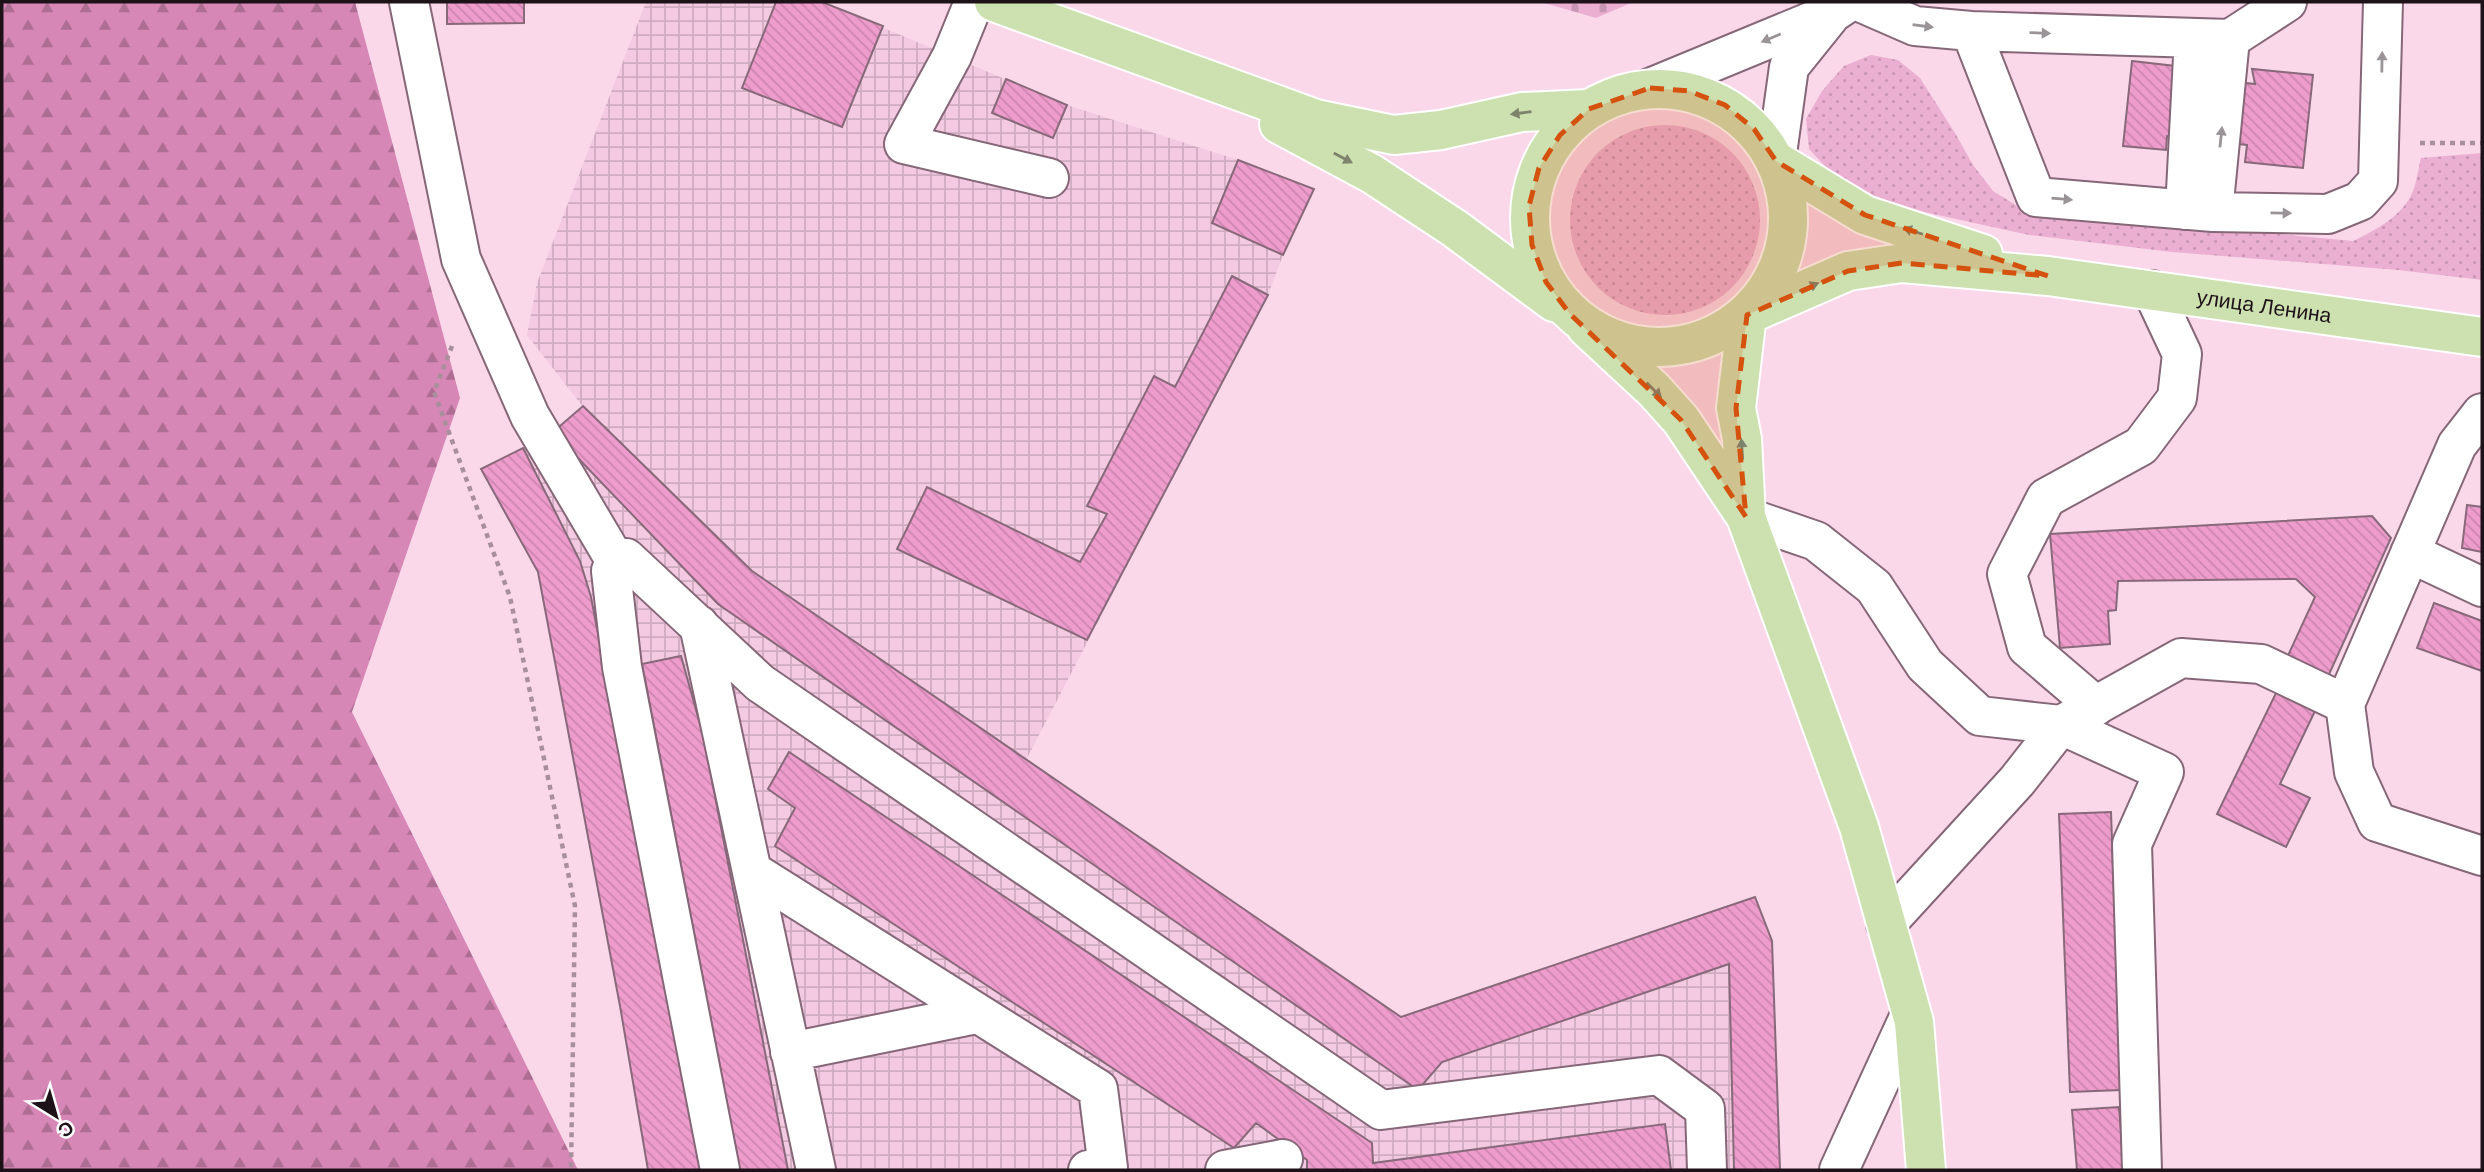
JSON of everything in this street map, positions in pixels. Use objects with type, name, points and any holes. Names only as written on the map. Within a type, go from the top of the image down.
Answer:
[{"type":"main road","points":[[994,2],[1316,119],[1394,135],[1441,130],[1522,112],[1589,109]]},
{"type":"main road","points":[[1175,68],[1372,174],[1454,228],[1578,320],[1654,390],[1681,419],[1746,517],[1859,827],[1911,1013],[1926,1170]]},
{"type":"main road","points":[[1746,517],[1742,439],[1736,408],[1747,315],[1773,282],[1787,243],[1788,201],[1776,161],[1754,129],[1725,105],[1689,91],[1650,88],[1619,95],[1589,109],[1560,135],[1539,168],[1530,206],[1532,245],[1546,282],[1578,320],[1626,344],[1668,349],[1710,338],[1747,315],[1848,271],[1902,263],[2048,275]]},
{"type":"main road","points":[[1776,161],[1865,215],[2048,275]]},
{"type":"main road","name":"улица Ленина","points":[[2048,275],[2482,337]]},
{"type":"street","points":[[409,2],[461,258],[530,416],[618,565]]},
{"type":"street","points":[[974,2],[952,56],[904,144],[1049,178]]},
{"type":"street","points":[[1650,88],[1848,5],[1915,26],[1971,31],[2212,39],[2287,2]]},
{"type":"street","points":[[1971,31],[2036,197],[2199,211],[2328,214],[2360,201],[2378,181],[2383,2]]},
{"type":"street","points":[[1776,161],[1789,67],[1848,5]]},
{"type":"street","points":[[2199,211],[2212,39]]},
{"type":"street","points":[[2096,706],[2027,647],[2007,574],[2046,498],[2141,446],[2177,398],[2182,354],[2152,290]]},
{"type":"street","points":[[2482,413],[2457,445],[2345,704],[2354,772],[2376,822],[2482,856]]},
{"type":"street","points":[[1746,517],[1816,541],[1874,587],[1925,665],[1980,716],[2061,725],[2164,772],[2132,844],[2142,1170]]},
{"type":"street","points":[[2410,553],[2482,587]]},
{"type":"street","points":[[720,1170],[622,667],[611,571],[626,558],[760,683],[1381,1110],[1659,1075],[1704,1109],[1707,1170]]},
{"type":"street","points":[[699,625],[816,1170]]},
{"type":"street","points":[[1886,923],[2017,781],[2061,725],[2181,658],[2261,664],[2345,704]]},
{"type":"street","points":[[752,871],[1098,1089],[1110,1169]]},
{"type":"street","points":[[1839,1170],[1911,1013]]},
{"type":"street","points":[[790,1052],[977,1014]]},
{"type":"street","points":[[1225,1170],[1283,1159]]},
{"type":"path","points":[[2379,143],[2482,143]]},
{"type":"path","points":[[475,290],[435,392],[510,597],[575,906],[571,1170]]},
{"type":"highlighted area","points":[[1650,88],[1689,91],[1725,105],[1754,129],[1776,161],[1865,215],[2048,276],[1902,263],[1848,271],[1747,315],[1736,408],[1746,517],[1681,420],[1570,314],[1546,282],[1532,245],[1529,206],[1539,168],[1560,135],[1589,109]]},
{"type":"shaded area","points":[[646,2],[822,2],[1067,105],[1238,160],[1314,189],[1283,255],[1268,295],[1026,760],[1401,1017],[1755,897],[1772,941],[1780,1170],[648,1170],[620,1006],[538,572],[481,469],[553,432],[583,407],[527,335],[537,283]]},
{"type":"green space","points":[[2,2],[355,2],[460,398],[352,712],[578,1170],[2,1170]]},
{"type":"green space","points":[[1541,2],[1633,2],[1596,18]]},
{"type":"green space","points":[[1871,55],[1898,60],[1920,78],[1973,165],[1993,191],[2019,207],[2057,213],[2353,241],[2379,227],[2403,208],[2416,183],[2421,158],[2482,153],[2482,280],[2398,270],[2172,252],[2029,235],[1924,212],[1872,196],[1834,176],[1809,149],[1806,119],[1822,91],[1844,66]]},
{"type":"green space","points":[[1665,125],[1684,126],[1702,132],[1733,152],[1753,183],[1759,201],[1759,239],[1753,257],[1733,288],[1702,308],[1684,314],[1665,315],[1646,314],[1628,308],[1597,288],[1577,257],[1571,239],[1570,220],[1571,201],[1577,183],[1597,152],[1628,132],[1646,126]]},
{"type":"building","points":[[447,2],[524,2],[524,23],[447,24]]},
{"type":"building","points":[[776,2],[822,2],[883,26],[842,127],[742,88]]},
{"type":"building","points":[[2132,61],[2184,67],[2183,76],[2255,84],[2252,69],[2313,75],[2303,168],[2245,162],[2247,145],[2167,136],[2166,150],[2123,146]]},
{"type":"building","points":[[1006,79],[1067,105],[1053,138],[992,113]]},
{"type":"building","points":[[1238,160],[1314,189],[1283,255],[1212,223]]},
{"type":"building","points":[[1232,276],[1268,295],[1087,640],[897,549],[927,487],[1080,562],[1107,514],[1087,506],[1154,376],[1175,387]]},
{"type":"building","points":[[583,406],[752,571],[1401,1017],[1755,897],[1772,941],[1780,1170],[1734,1170],[1729,964],[1442,1062],[1418,1090],[718,604],[553,432]]},
{"type":"building","points":[[523,448],[580,561],[591,597],[700,1170],[648,1170],[620,1006],[538,572],[481,469]]},
{"type":"building","points":[[2467,505],[2482,507],[2482,552],[2462,548]]},
{"type":"building","points":[[2372,516],[2391,538],[2326,681],[2285,662],[2315,597],[2296,579],[2118,581],[2116,610],[2108,611],[2110,644],[2060,648],[2050,534]]},
{"type":"building","points":[[2434,603],[2482,621],[2482,671],[2417,648]]},
{"type":"building","points":[[681,656],[703,735],[788,1170],[740,1170],[642,664]]},
{"type":"building","points":[[2277,691],[2316,709],[2280,784],[2310,798],[2286,847],[2217,814]]},
{"type":"building","points":[[789,752],[1372,1143],[1373,1163],[1665,1124],[1671,1170],[1307,1170],[1307,1160],[1256,1123],[1234,1148],[775,846],[795,808],[768,789]]},
{"type":"building","points":[[2111,812],[2121,1090],[2070,1092],[2059,814]]},
{"type":"building","points":[[2119,1107],[2124,1170],[2077,1170],[2072,1110]]}]
